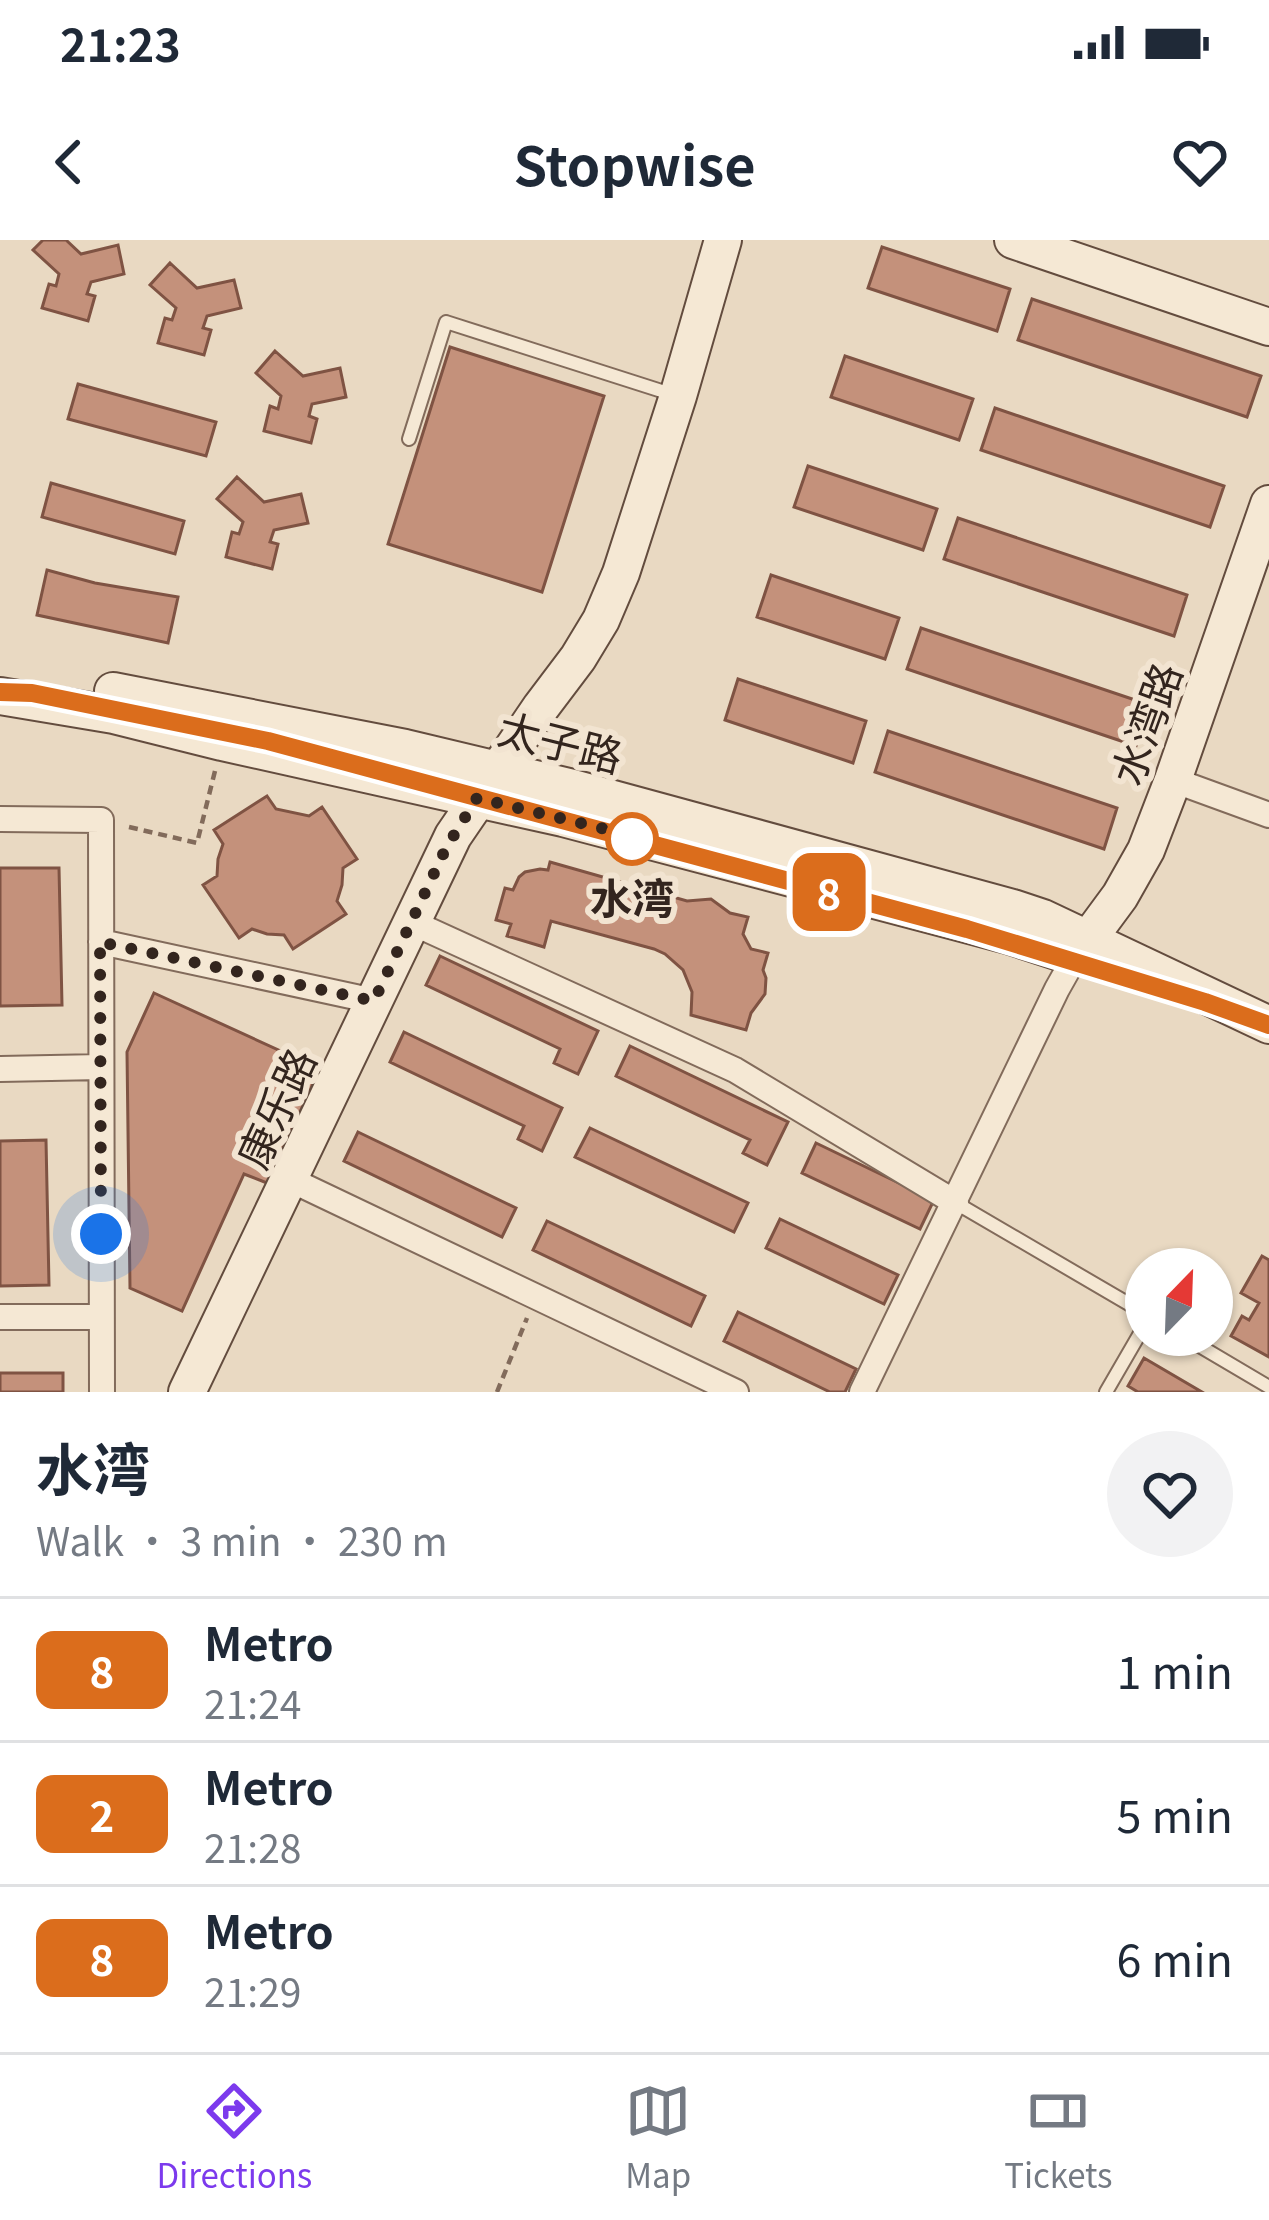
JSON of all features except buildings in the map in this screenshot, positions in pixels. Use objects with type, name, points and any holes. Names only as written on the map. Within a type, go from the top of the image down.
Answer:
[{"type":"main road","name":"康乐路","points":[[187,1392],[453,836],[602,620],[678,396],[723,240]]},
{"type":"main road","points":[[1013,240],[1269,327]]},
{"type":"main road","name":"水湾路","points":[[1081,949],[1146,850],[1269,504]]},
{"type":"main road","name":"太子路","points":[[0,674],[405,748],[487,784]]},
{"type":"main road","name":"太子路","points":[[0,696],[114,715],[222,742],[487,784],[585,791],[1013,908],[1042,918],[1081,949],[1269,1025]]},
{"type":"street","points":[[1173,780],[1269,815]]},
{"type":"street","points":[[0,819],[101,820],[102,1392]]},
{"type":"street","points":[[411,922],[735,1070],[956,1203]]},
{"type":"street","points":[[100,942],[374,1001]]},
{"type":"street","points":[[862,1392],[1057,989],[1081,949]]},
{"type":"street","points":[[0,1069],[101,1067]]},
{"type":"street","points":[[290,1179],[736,1392]]},
{"type":"street","points":[[0,1317],[101,1317]]},
{"type":"lane","points":[[409,439],[446,322],[678,396]]},
{"type":"lane","points":[[956,1203],[1125,1306]]},
{"type":"lane","points":[[1106,1392],[1126,1356]]},
{"type":"lane","points":[[1217,1356],[1269,1387]]},
{"type":"path","points":[[101,820],[197,843],[222,742]]},
{"type":"path","points":[[497,1392],[536,1297]]},
{"type":"metro line","name":"8","points":[[0,692],[32,693],[268,741],[967,929],[1269,1025]]},
{"type":"place","name":"水湾","points":[[632,839]]},
{"type":"route","points":[[101,1234],[100,942],[374,1001],[446,848],[477,798],[632,839]]}]
